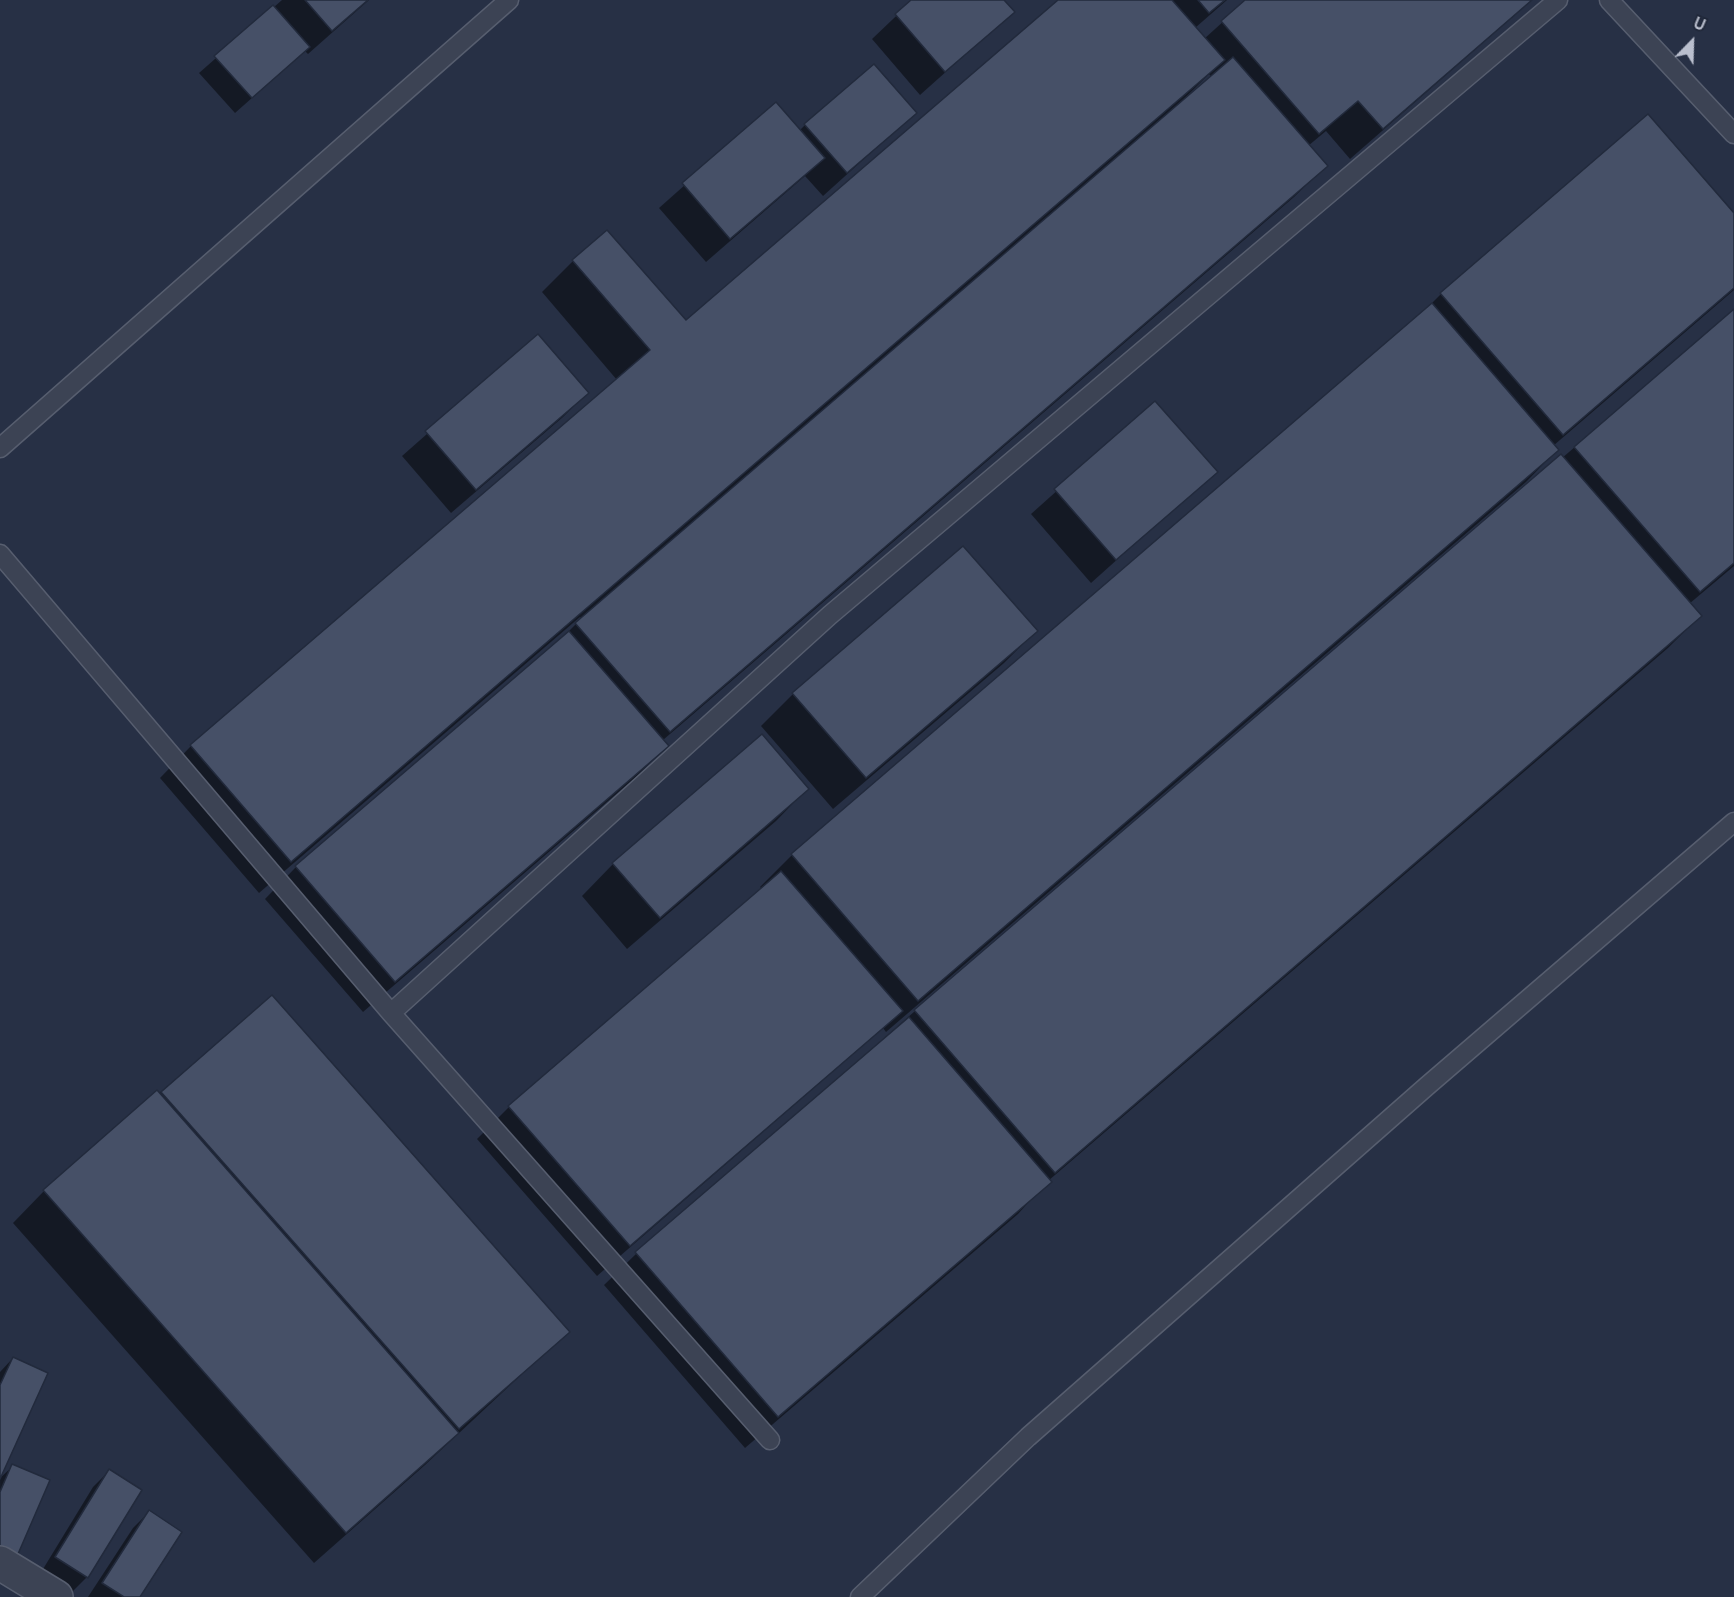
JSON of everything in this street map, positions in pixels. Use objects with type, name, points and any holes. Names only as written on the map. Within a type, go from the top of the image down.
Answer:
[{"type":"street","points":[[0,1563],[56,1597]]},
{"type":"lane","points":[[0,448],[509,0]]},
{"type":"lane","points":[[391,1013],[830,615],[1558,0]]},
{"type":"lane","points":[[1609,0],[1734,134]]},
{"type":"lane","points":[[0,554],[391,1013],[770,1440]]},
{"type":"lane","points":[[860,1597],[1028,1437],[1418,1094],[1734,822]]},
{"type":"building","points":[[305,0],[368,0],[332,31]]},
{"type":"building","points":[[911,0],[1004,0],[1015,12],[945,72],[895,14]]},
{"type":"building","points":[[1058,0],[1172,0],[1225,60],[291,862],[190,745],[650,350],[572,260],[607,230],[686,320]]},
{"type":"building","points":[[1198,0],[1225,0],[1209,13]]},
{"type":"building","points":[[1245,0],[1532,0],[1383,129],[1358,101],[1319,134],[1221,21]]},
{"type":"building","points":[[273,5],[310,47],[252,98],[214,56]]},
{"type":"building","points":[[1233,57],[1328,166],[670,732],[575,623]]},
{"type":"building","points":[[874,64],[917,113],[847,173],[804,124]]},
{"type":"building","points":[[776,102],[825,158],[730,239],[682,183]]},
{"type":"building","points":[[1648,114],[1734,213],[1734,288],[1563,435],[1440,293]]},
{"type":"building","points":[[1432,303],[1559,450],[918,1001],[791,854]]},
{"type":"building","points":[[1734,309],[1734,563],[1700,592],[1574,447]]},
{"type":"building","points":[[538,334],[589,393],[476,490],[425,431]]},
{"type":"building","points":[[1155,401],[1218,472],[1116,560],[1054,489]]},
{"type":"building","points":[[1561,454],[1702,616],[1055,1173],[914,1010]]},
{"type":"building","points":[[963,546],[1038,631],[866,778],[792,693]]},
{"type":"building","points":[[569,631],[669,746],[395,982],[295,866]]},
{"type":"building","points":[[762,734],[809,789],[660,918],[612,863]]},
{"type":"building","points":[[781,871],[903,1011],[630,1246],[508,1106]]},
{"type":"building","points":[[272,995],[570,1332],[459,1429],[161,1092]]},
{"type":"building","points":[[909,1017],[1052,1182],[778,1417],[635,1252]]},
{"type":"building","points":[[157,1090],[459,1433],[346,1533],[43,1190]]},
{"type":"building","points":[[13,1357],[48,1373],[0,1479],[0,1385]]},
{"type":"building","points":[[12,1464],[50,1480],[18,1554],[0,1546],[0,1492]]},
{"type":"building","points":[[109,1469],[142,1490],[88,1578],[55,1557]]},
{"type":"building","points":[[149,1510],[182,1532],[140,1597],[124,1597],[102,1583]]}]
